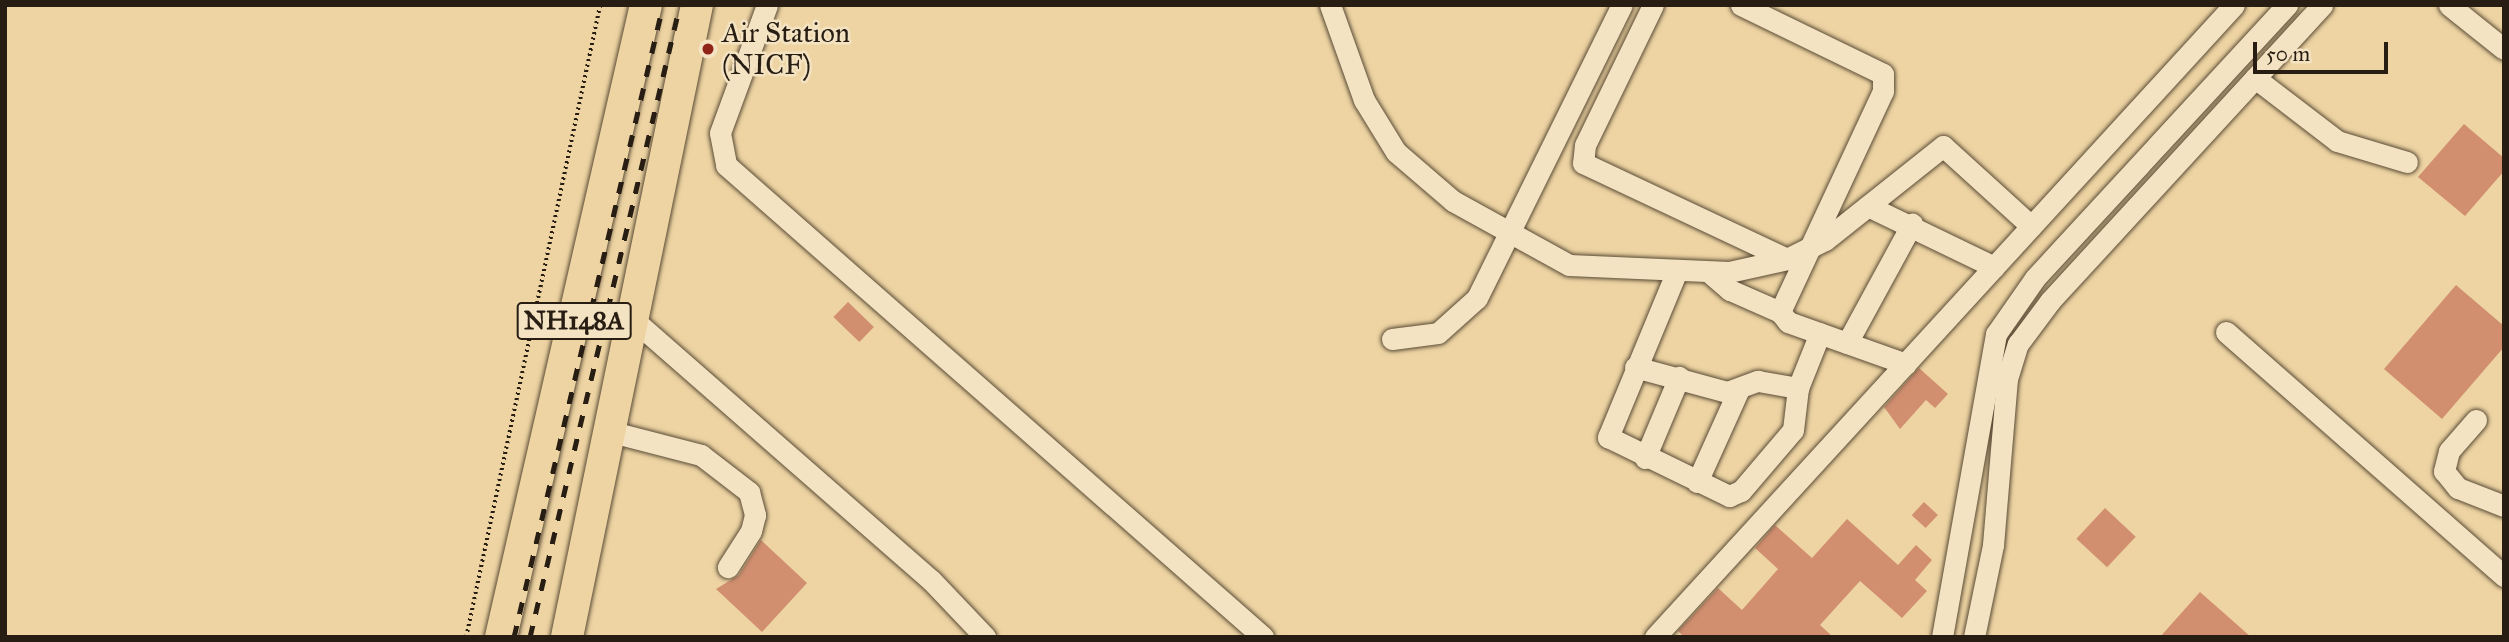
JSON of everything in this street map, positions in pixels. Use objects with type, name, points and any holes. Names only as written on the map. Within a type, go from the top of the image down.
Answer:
[{"type":"highway","name":"NH148A","points":[[501,637],[646,5]]},
{"type":"highway","name":"NH148A","points":[[567,637],[636,322],[698,5]]},
{"type":"street","points":[[767,5],[720,132],[726,165],[1263,637]]},
{"type":"street","points":[[1329,5],[1364,100],[1396,152],[1453,201],[1569,265],[1676,273],[1709,272],[1796,255],[1947,147],[2031,226]]},
{"type":"street","points":[[1392,339],[1430,337],[1458,320],[1513,236],[1622,5]]},
{"type":"street","points":[[1653,5],[1585,145],[1583,163],[1796,255]]},
{"type":"street","points":[[1741,5],[1883,74],[1883,91],[1796,255],[1780,312]]},
{"type":"street","points":[[1655,637],[2234,5]]},
{"type":"street","points":[[1942,637],[1996,334],[2035,278],[2287,5]]},
{"type":"street","points":[[1975,637],[1993,545],[2007,379],[2018,344],[2050,300],[2322,5]]},
{"type":"street","points":[[2449,5],[2504,49]]},
{"type":"street","points":[[2255,78],[2337,141],[2407,162]]},
{"type":"street","points":[[1868,206],[1912,224],[1994,267]]},
{"type":"street","points":[[1847,343],[1912,224]]},
{"type":"street","points":[[1709,272],[1730,290],[1780,312],[1788,322],[1906,364]]},
{"type":"street","points":[[1676,273],[1607,430],[1614,443],[1729,496],[1741,491],[1793,430],[1798,388],[1820,333]]},
{"type":"street","points":[[636,322],[931,580],[985,637]]},
{"type":"street","points":[[2226,331],[2504,576]]},
{"type":"street","points":[[1635,367],[1738,391]]},
{"type":"street","points":[[1645,457],[1679,377]]},
{"type":"street","points":[[1697,482],[1738,391],[1758,381],[1798,388]]},
{"type":"street","points":[[2476,420],[2449,451],[2444,471],[2458,488],[2504,506]]},
{"type":"street","points":[[611,432],[701,455],[749,492],[755,515],[751,531],[728,567]]},
{"type":"path","points":[[466,637],[600,5]]},
{"type":"building","points":[[2464,124],[2504,158],[2504,171],[2465,216],[2418,177]]},
{"type":"building","points":[[2456,285],[2504,326],[2504,347],[2442,419],[2384,369]]},
{"type":"building","points":[[848,302],[874,327],[859,342],[833,317]]},
{"type":"building","points":[[1919,368],[1948,394],[1935,408],[1926,400],[1900,429],[1884,407]]},
{"type":"building","points":[[1924,502],[1938,515],[1926,528],[1912,515]]},
{"type":"building","points":[[2105,508],[2136,537],[2107,567],[2076,539]]},
{"type":"building","points":[[1847,519],[1898,565],[1916,545],[1932,560],[1915,580],[1927,591],[1902,618],[1860,581],[1820,625],[1833,637],[1684,637],[1678,631],[1718,588],[1742,610],[1778,569],[1755,548],[1775,525],[1812,558]]},
{"type":"building","points":[[761,540],[807,583],[762,632],[716,589],[739,575]]},
{"type":"building","points":[[2200,592],[2251,637],[2160,637]]},
{"type":"railway","points":[[514,637],[663,5]]},
{"type":"railway","points":[[530,637],[680,5]]},
{"type":"place","name":"Air Station (NICF)","points":[[708,49]]}]
